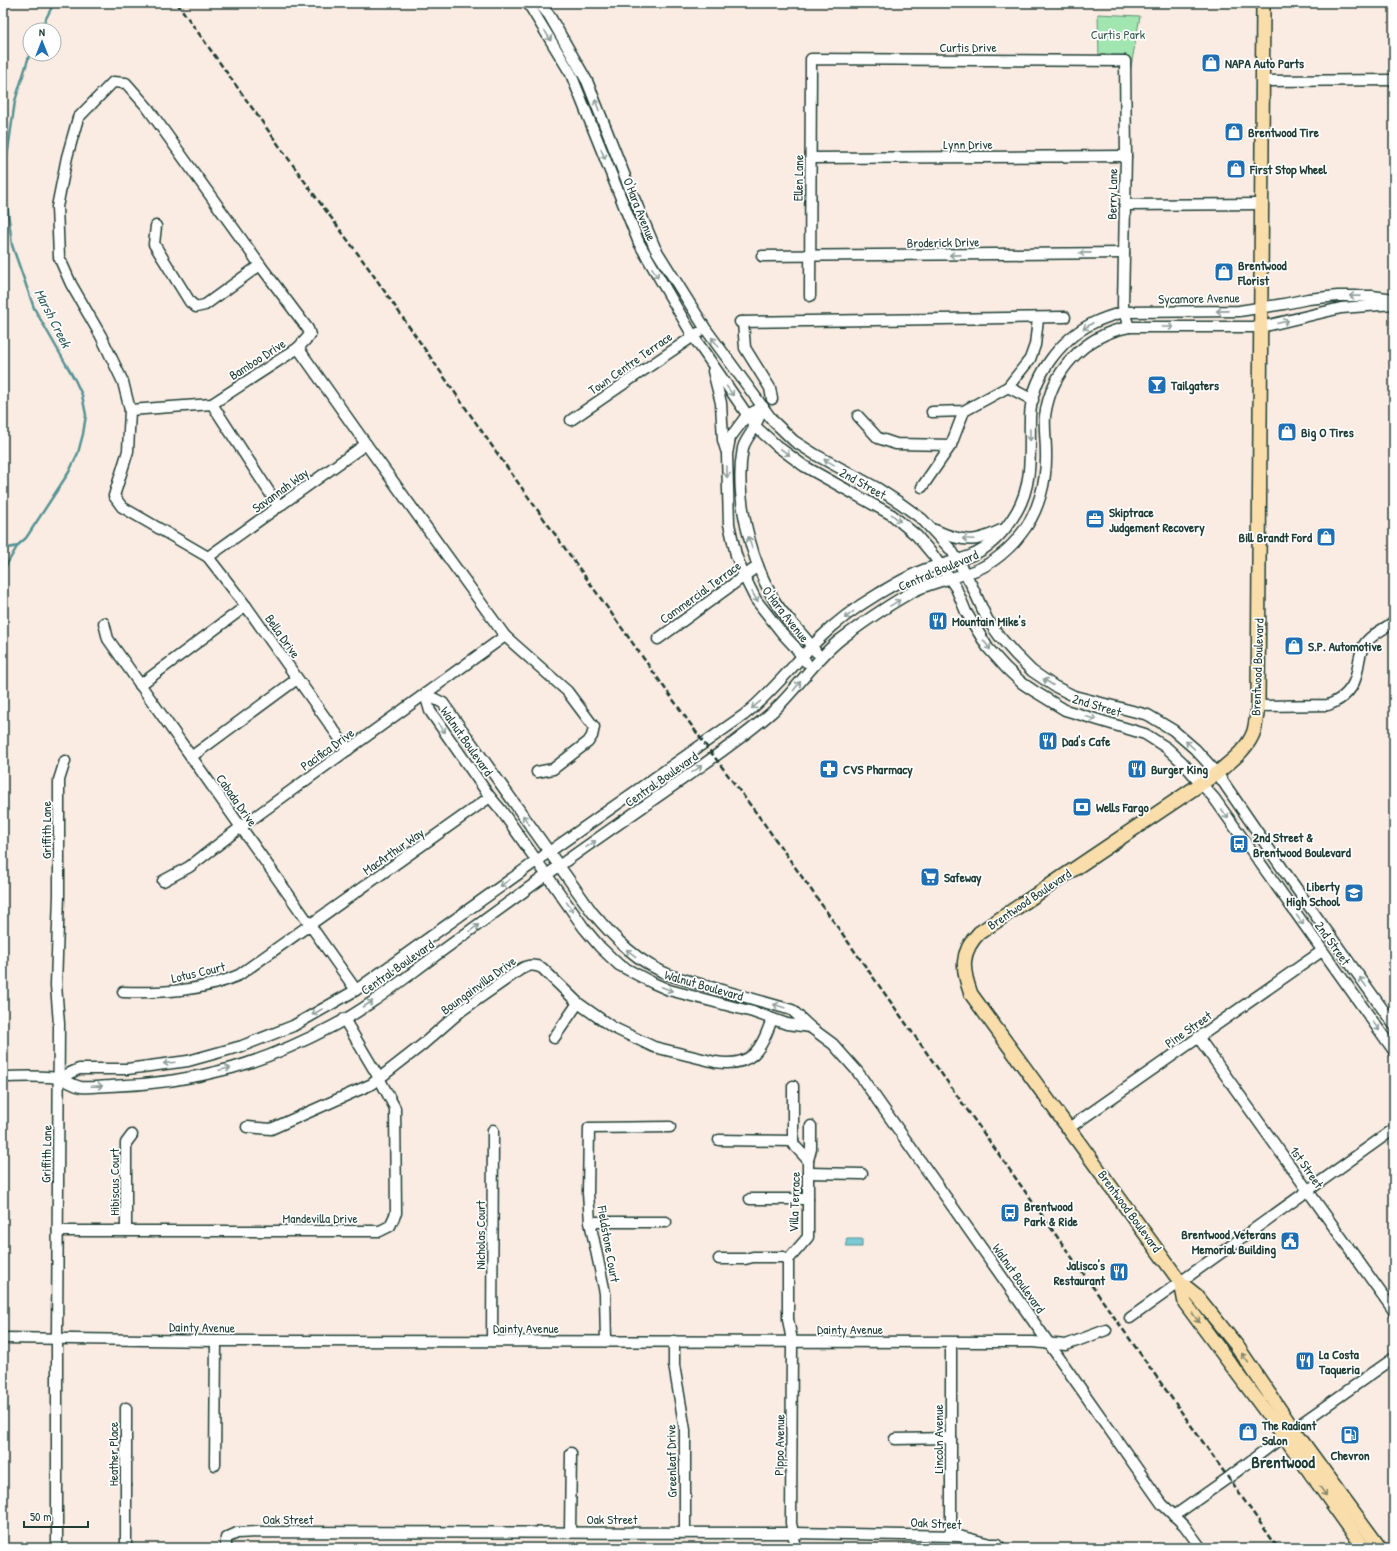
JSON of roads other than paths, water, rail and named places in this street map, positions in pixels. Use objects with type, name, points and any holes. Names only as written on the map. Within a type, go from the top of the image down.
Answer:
[{"type":"main road","name":"Brentwood Boulevard","points":[[1263,3],[1258,706],[1254,732],[1247,745],[1239,754],[1217,773],[985,929],[972,940],[963,961],[966,982],[971,994],[1181,1283],[1196,1295],[1237,1346],[1289,1432],[1364,1548]]},
{"type":"main road","name":"Brentwood Boulevard","points":[[1289,1432],[1380,1548]]},
{"type":"street","name":"O'Hara Avenue","points":[[528,3],[571,74],[639,243],[693,336],[756,426]]},
{"type":"street","name":"O'Hara Avenue","points":[[539,3],[549,15],[587,81],[655,248],[705,328],[763,407],[756,426],[744,446],[742,491],[745,528],[758,566],[774,600],[820,658]]},
{"type":"street","name":"Curtis Drive","points":[[811,59],[1125,61]]},
{"type":"street","name":"Ellen Lane","points":[[810,296],[811,59]]},
{"type":"street","name":"Berry Lane","points":[[1125,61],[1126,156],[1124,312],[1129,327]]},
{"type":"street","points":[[1262,81],[1394,80]]},
{"type":"street","points":[[130,410],[123,382],[101,336],[71,284],[59,257],[57,207],[67,157],[78,118],[113,82],[126,83],[147,107],[260,265],[308,329],[310,335],[298,348]]},
{"type":"street","name":"Lynn Drive","points":[[811,158],[1126,156]]},
{"type":"street","points":[[1125,205],[1262,204]]},
{"type":"street","points":[[156,226],[154,244],[190,302],[196,307],[205,305],[260,265]]},
{"type":"street","name":"Broderick Drive","points":[[762,256],[1124,253]]},
{"type":"street","name":"Sycamore Avenue","points":[[1124,312],[1239,311],[1308,299],[1338,296],[1372,296],[1394,299]]},
{"type":"street","points":[[1129,327],[1261,327],[1341,308],[1394,304]]},
{"type":"street","name":"Central Boulevard","points":[[60,1078],[78,1069],[127,1069],[188,1061],[242,1046],[293,1026],[356,990],[536,860],[744,715],[761,702],[821,637],[848,615],[877,595],[909,576],[972,556],[987,546],[1000,536],[1005,529],[1018,510],[1026,491],[1031,463],[1030,415],[1036,386],[1049,361],[1067,340],[1091,324],[1108,316],[1124,312]]},
{"type":"street","points":[[772,399],[770,388],[745,348],[742,322],[1065,317]]},
{"type":"street","points":[[932,412],[964,411],[1008,387],[1030,359],[1035,345],[1038,318]]},
{"type":"street","name":"Central Boulevard","points":[[3,1077],[60,1078],[78,1087],[126,1086],[170,1080],[231,1068],[288,1049],[344,1019],[382,995],[559,866],[714,757],[752,728],[773,711],[792,692],[811,668],[836,643],[878,613],[914,591],[976,570],[986,565],[1009,547],[1021,535],[1039,500],[1046,471],[1047,450],[1044,426],[1046,410],[1052,388],[1071,359],[1084,346],[1118,330],[1129,327]]},
{"type":"street","name":"Town Centre Terrace","points":[[571,420],[705,328]]},
{"type":"street","name":"Bamboo Drive","points":[[130,410],[212,404],[298,348],[505,636],[567,691],[594,727],[592,736],[553,769],[537,772]]},
{"type":"street","points":[[711,363],[721,403],[723,440],[727,454]]},
{"type":"street","points":[[1008,387],[1033,400]]},
{"type":"street","points":[[212,404],[278,507]]},
{"type":"street","points":[[747,414],[763,407]]},
{"type":"street","name":"2nd Street","points":[[763,407],[773,421],[794,440],[816,455],[877,488],[922,519],[952,551],[966,573],[987,619],[1014,654],[1032,671],[1054,686],[1074,696],[1148,715],[1173,730],[1195,749],[1217,773],[1291,881],[1394,1025]]},
{"type":"street","name":"Bella Drive","points":[[130,410],[128,451],[114,496],[122,507],[208,556],[246,606],[348,750]]},
{"type":"street","points":[[922,487],[951,445],[964,411]]},
{"type":"street","name":"O'Hara Avenue","points":[[747,414],[730,438],[727,454],[729,524],[736,554],[744,576],[756,600],[811,668]]},
{"type":"street","points":[[858,416],[878,438],[896,444],[951,445]]},
{"type":"street","name":"2nd Street","points":[[756,426],[777,446],[804,466],[892,515],[917,536],[956,588],[966,612],[980,636],[1006,668],[1022,683],[1065,710],[1145,734],[1167,748],[1214,798],[1394,1051]]},
{"type":"street","name":"Savannah Way","points":[[208,556],[366,444]]},
{"type":"street","points":[[929,527],[950,536],[966,539],[979,539],[1005,529]]},
{"type":"street","name":"Commercial Terrace","points":[[658,639],[758,566]]},
{"type":"street","points":[[140,685],[246,606]]},
{"type":"street","points":[[1258,706],[1328,705],[1337,701],[1353,686],[1358,671],[1359,657],[1363,646],[1371,638],[1394,622]]},
{"type":"street","name":"Cabada Drive","points":[[104,623],[108,639],[356,990]]},
{"type":"street","name":"Pacifica Drive","points":[[163,881],[189,867],[241,827],[505,636]]},
{"type":"street","points":[[191,757],[297,679]]},
{"type":"street","name":"Walnut Boulevard","points":[[425,694],[430,711],[490,797],[600,947],[619,965],[669,990],[787,1024],[810,1027]]},
{"type":"street","name":"Walnut Boulevard","points":[[425,694],[444,703],[592,912],[615,939],[629,952],[659,971],[688,981],[792,1010],[810,1027],[833,1044],[857,1072],[1162,1504],[1184,1525],[1201,1548]]},
{"type":"street","name":"Griffith Lane","points":[[57,1548],[56,1338],[60,1024],[56,985],[59,895],[59,780],[65,761]]},
{"type":"street","name":"MacArthur Way","points":[[310,925],[490,797]]},
{"type":"street","name":"Lotus Court","points":[[123,992],[158,993],[175,991],[205,986],[228,979],[239,974],[310,925]]},
{"type":"street","name":"Pine Street","points":[[1069,1128],[1322,951]]},
{"type":"street","name":"Boungainvilla Drive","points":[[247,1127],[271,1129],[372,1084],[422,1045],[462,1011],[525,967],[533,965],[542,968],[578,1003],[612,1027],[654,1047],[669,1052],[723,1063],[737,1062],[756,1053],[762,1045],[772,1019]]},
{"type":"street","points":[[1352,993],[1358,994],[1373,1008],[1378,1008],[1381,1006]]},
{"type":"street","points":[[554,1038],[578,1003]]},
{"type":"street","name":"Mandevilla Drive","points":[[58,1231],[380,1231],[390,1226],[396,1213],[395,1108],[344,1019]]},
{"type":"street","name":"1st Street","points":[[1198,1038],[1394,1311]]},
{"type":"street","points":[[719,1140],[793,1141],[793,1086]]},
{"type":"street","points":[[808,1160],[811,1149],[811,1126]]},
{"type":"street","name":"Fieldstone Court","points":[[606,1341],[605,1293],[590,1222],[588,1194],[589,1128],[670,1127]]},
{"type":"street","name":"Nicholas Court","points":[[492,1341],[493,1130]]},
{"type":"street","points":[[1130,1318],[1181,1283],[1307,1190],[1394,1130]]},
{"type":"street","name":"Hibiscus Court","points":[[126,1231],[126,1143],[132,1135]]},
{"type":"street","name":"Villa Terrace","points":[[788,1260],[808,1236],[808,1160],[793,1144],[793,1141]]},
{"type":"street","points":[[808,1174],[862,1174]]},
{"type":"street","points":[[750,1199],[808,1200]]},
{"type":"street","points":[[590,1222],[666,1222]]},
{"type":"street","points":[[719,1259],[783,1257],[788,1260],[788,1319],[792,1342]]},
{"type":"street","name":"Dainty Avenue","points":[[3,1338],[216,1341],[1033,1342],[1066,1345],[1106,1330]]},
{"type":"street","points":[[215,1465],[216,1341]]},
{"type":"street","name":"Greenleaf Drive","points":[[674,1341],[674,1365],[686,1430],[685,1532]]},
{"type":"street","name":"Pippo Avenue","points":[[792,1342],[791,1523],[796,1548]]},
{"type":"street","name":"Lincoln Avenue","points":[[951,1343],[951,1535]]},
{"type":"street","points":[[1174,1516],[1394,1358]]},
{"type":"street","name":"Heather Place","points":[[126,1408],[126,1548]]},
{"type":"street","points":[[895,1439],[951,1438]]},
{"type":"street","points":[[570,1532],[571,1453]]},
{"type":"street","name":"Oak Street","points":[[226,1543],[237,1533],[250,1532],[685,1532],[951,1535],[990,1544],[998,1544]]},
{"type":"water","points":[[846,1239],[862,1239],[862,1247],[847,1247]]},
{"type":"waterway","name":"Marsh Creek","points":[[44,22],[54,3]]},
{"type":"waterway","name":"Marsh Creek","points":[[3,571],[18,545],[26,538],[69,472],[78,453],[86,415],[82,395],[75,380],[34,308],[12,245],[4,178],[15,101],[27,62]]},
{"type":"waterway","points":[[3,549],[18,546]]},
{"type":"railway","points":[[177,3],[367,266],[499,456],[704,743],[763,822],[1278,1548]]},
{"type":"place","name":"NAPA Auto Parts","points":[[1211,63]]},
{"type":"place","name":"Brentwood Tire","points":[[1234,132]]},
{"type":"place","name":"First Stop Wheel","points":[[1236,169]]},
{"type":"place","name":"Brentwood Florist","points":[[1224,272]]},
{"type":"place","name":"Tailgaters","points":[[1157,385]]},
{"type":"place","name":"Big O Tires","points":[[1287,432]]},
{"type":"place","name":"Skiptrace Judgement Recovery","points":[[1095,519]]},
{"type":"place","name":"Bill Brandt Ford","points":[[1326,537]]},
{"type":"place","name":"Mountain Mike's","points":[[938,621]]},
{"type":"place","name":"S.P. Automotive","points":[[1294,646]]},
{"type":"place","name":"Dad's Cafe","points":[[1048,741]]},
{"type":"place","name":"CVS Pharmacy","points":[[829,769]]},
{"type":"place","name":"Burger King","points":[[1137,769]]},
{"type":"place","name":"Wells Fargo","points":[[1082,807]]},
{"type":"place","name":"2nd Street & Brentwood Boulevard","points":[[1239,844]]},
{"type":"place","name":"Safeway","points":[[930,877]]},
{"type":"place","name":"Liberty High School","points":[[1354,893]]},
{"type":"place","name":"Brentwood Park & Ride","points":[[1010,1213]]},
{"type":"place","name":"Brentwood Veterans Memorial Building","points":[[1290,1241]]},
{"type":"place","name":"Jalisco's Restaurant","points":[[1119,1272]]},
{"type":"place","name":"La Costa Taqueria","points":[[1305,1361]]},
{"type":"place","name":"The Radiant Salon","points":[[1248,1432]]},
{"type":"place","name":"Chevron","points":[[1350,1435]]},
{"type":"district","name":"Brentwood","points":[[1283,1462]]},
{"type":"park label","name":"Curtis Park","points":[[1118,34]]}]
